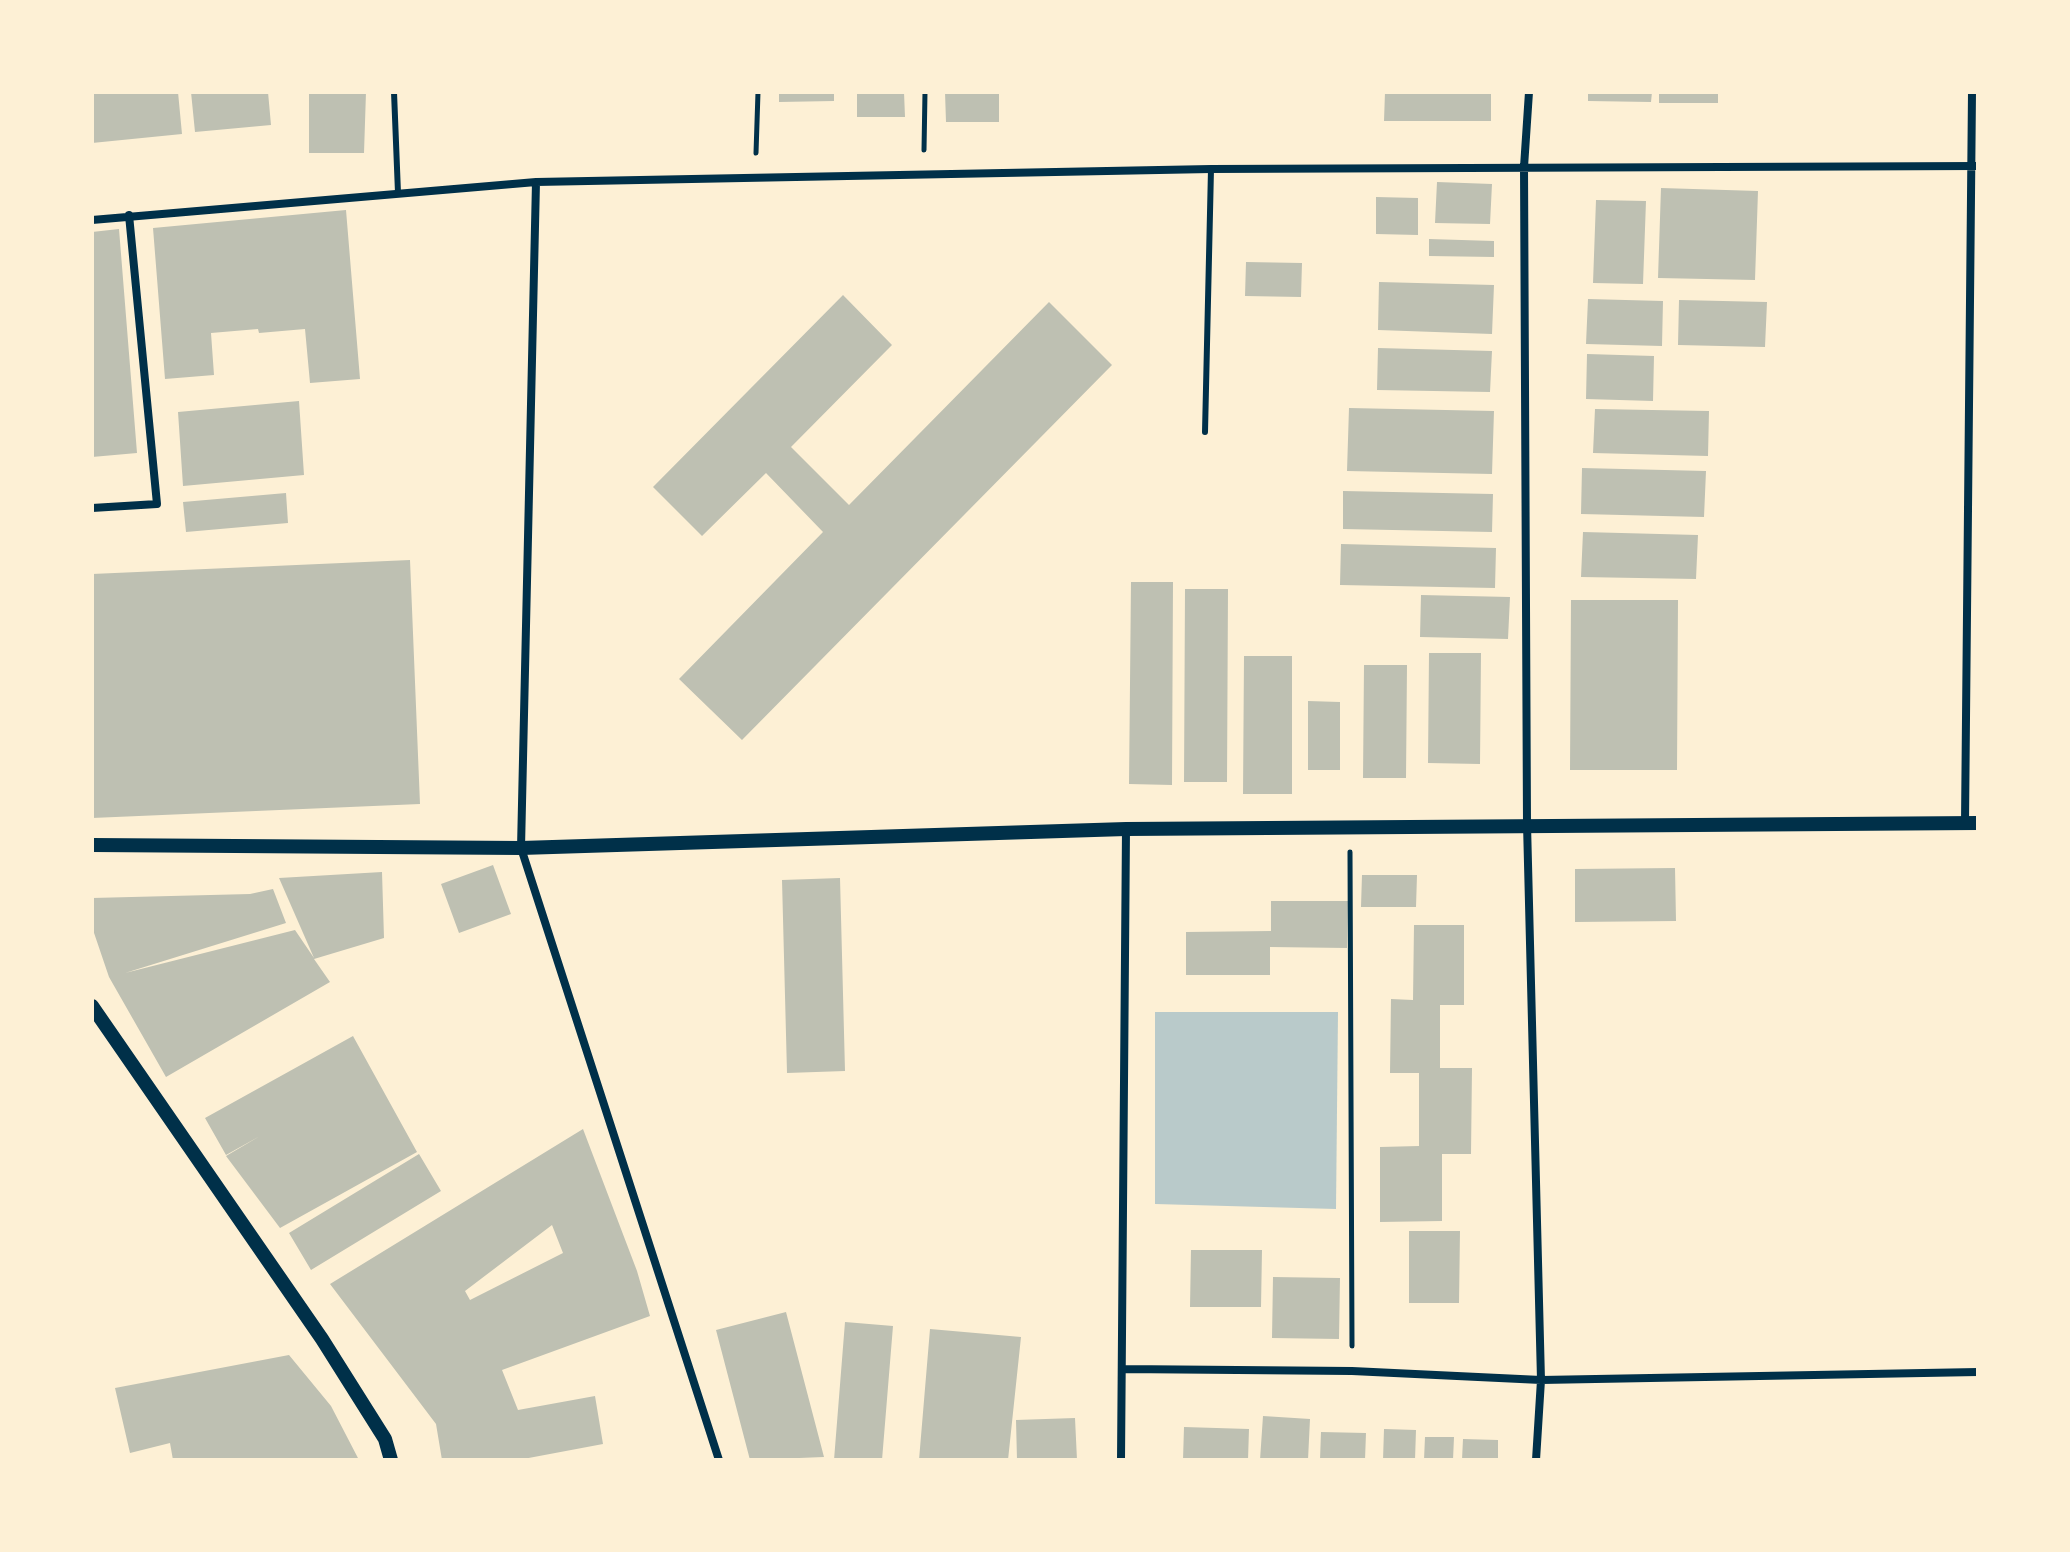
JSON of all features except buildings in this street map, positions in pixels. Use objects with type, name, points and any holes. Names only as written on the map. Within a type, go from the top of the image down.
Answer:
[{"type":"street","points":[[1529,92],[1524,167],[1527,824],[1541,1380],[1536,1460]]},
{"type":"street","points":[[92,845],[521,848],[1126,829],[1972,822],[1968,344],[1972,92]]},
{"type":"street","points":[[92,220],[536,182],[1211,169],[1973,166]]},
{"type":"street","points":[[536,182],[521,848],[719,1460]]},
{"type":"street","points":[[92,508],[157,504],[129,215]]},
{"type":"street","points":[[1121,1460],[1126,829]]},
{"type":"street","points":[[92,1006],[322,1339],[385,1439],[391,1460]]},
{"type":"street","points":[[1122,1369],[1352,1371],[1541,1380],[1978,1372]]},
{"type":"lane","points":[[394,92],[398,193]]},
{"type":"lane","points":[[1205,432],[1211,169]]},
{"type":"lane","points":[[1968,344],[1978,344]]},
{"type":"path","points":[[755,178],[758,92]]},
{"type":"path","points":[[924,175],[925,92]]},
{"type":"path","points":[[1350,827],[1352,1371]]},
{"type":"shaded area","points":[[1155,1012],[1338,1012],[1336,1209],[1155,1204]]}]
